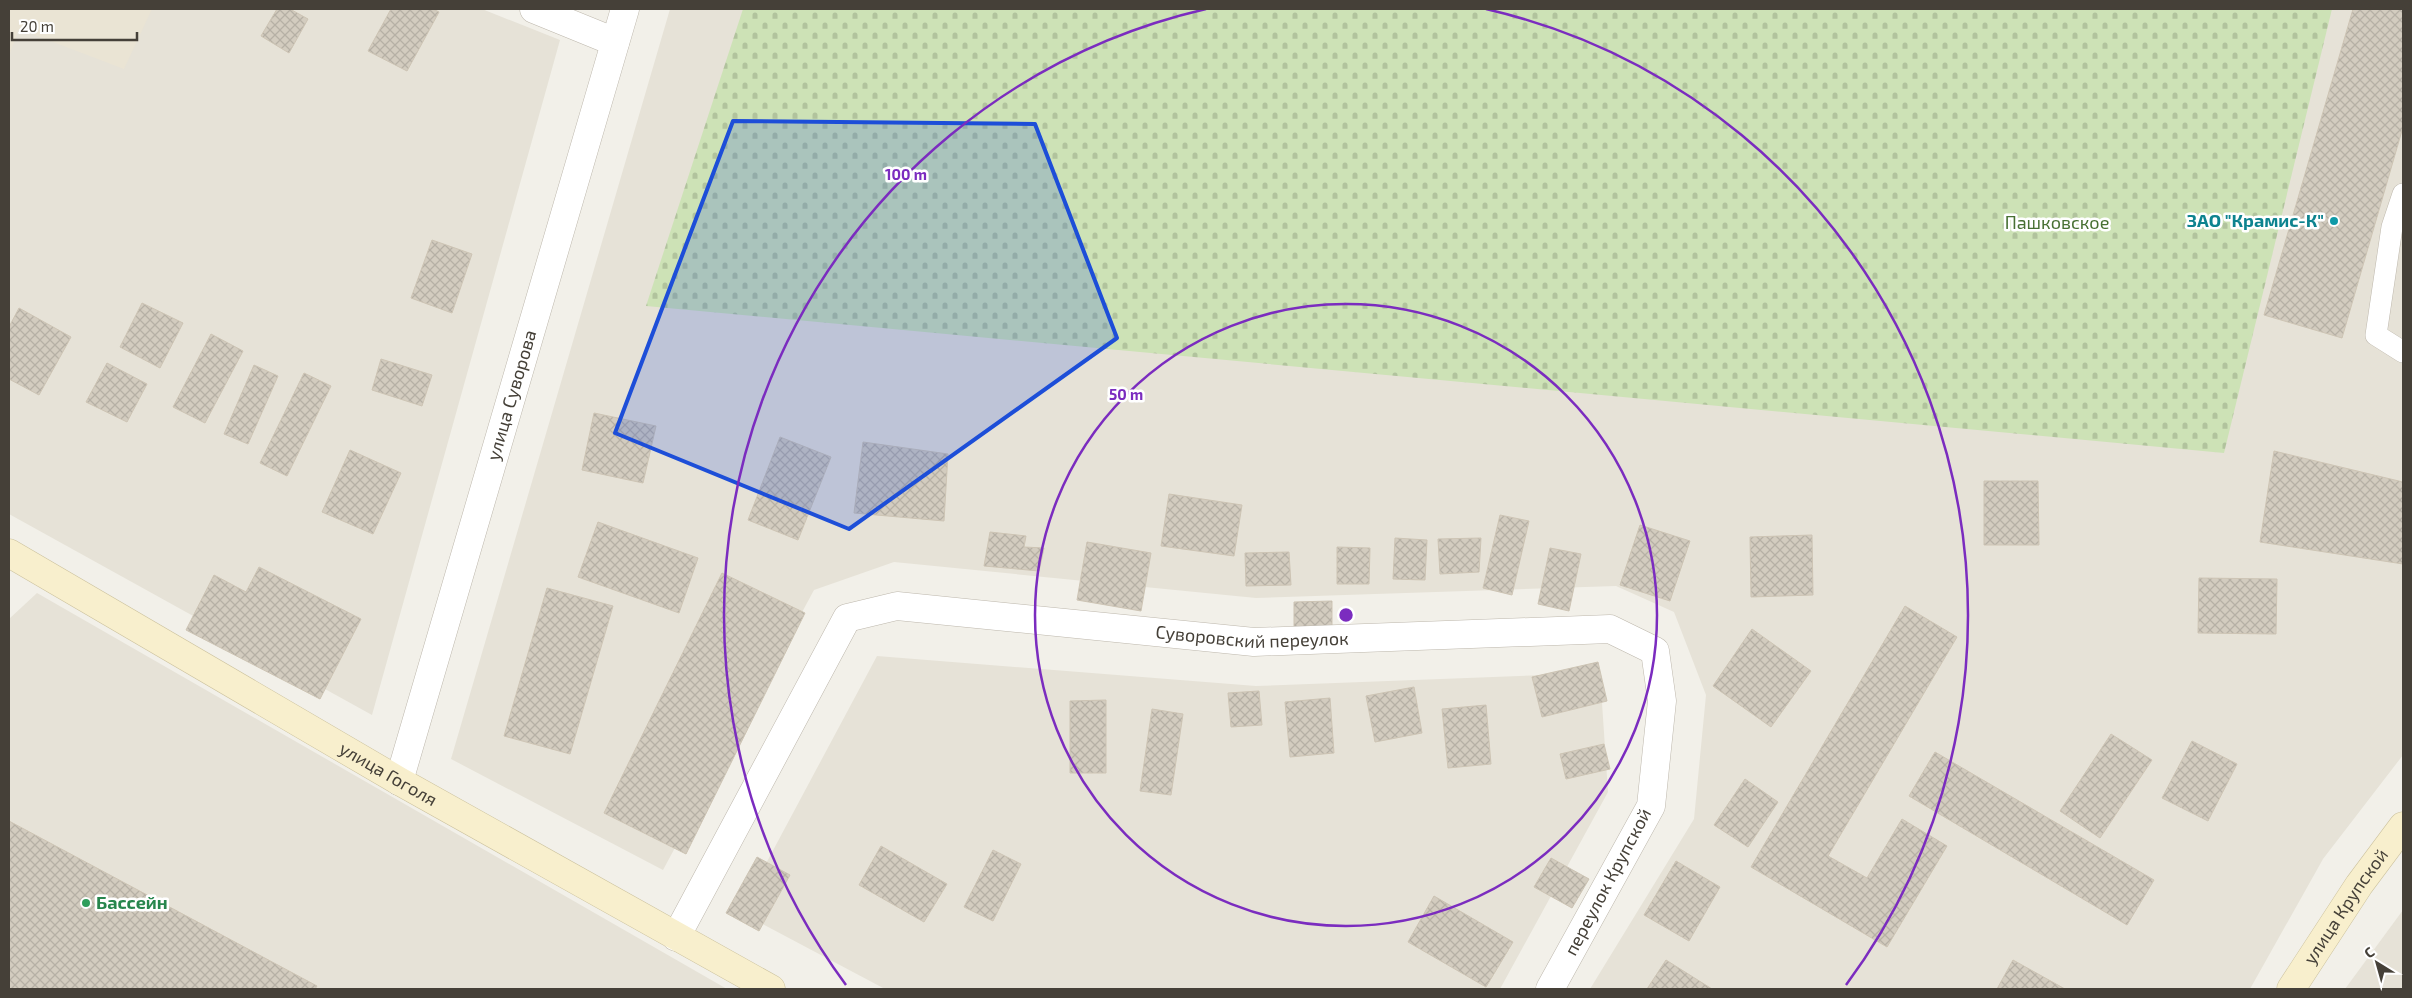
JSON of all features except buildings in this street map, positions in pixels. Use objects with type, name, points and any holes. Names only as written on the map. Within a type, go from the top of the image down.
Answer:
[{"type":"street","points":[[534,9],[615,42]]},
{"type":"street","name":"улица Суворова","points":[[399,781],[625,9]]},
{"type":"street","name":"улица Гоголя","points":[[10,556],[399,781],[772,989]]},
{"type":"street","name":"Суворовский переулок","points":[[676,937],[847,618],[897,606],[1254,642],[1610,629],[1655,651]]},
{"type":"street","name":"переулок Крупской","points":[[1550,989],[1651,806],[1662,702],[1655,651]]},
{"type":"street","name":"улица Крупской","points":[[2292,989],[2359,885],[2403,826]]},
{"type":"lane","points":[[2403,194],[2376,334],[2403,352]]},
{"type":"highlighted area","points":[[733,121],[1035,124],[1117,338],[849,529],[615,433]]},
{"type":"shaded area","points":[[9,9],[482,9],[560,40],[372,715],[9,514]]},
{"type":"shaded area","points":[[9,9],[152,9],[124,69],[19,29],[9,56]]},
{"type":"shaded area","points":[[670,9],[2403,9],[2403,755],[2323,859],[2250,989],[1590,989],[1694,819],[1706,695],[1674,612],[1616,586],[1256,598],[894,562],[814,590],[663,870],[451,759]]},
{"type":"shaded area","points":[[37,593],[727,989],[9,989],[9,619]]},
{"type":"shaded area","points":[[877,656],[1256,686],[1600,673],[1608,792],[1500,989],[885,989],[740,912]]},
{"type":"shaded area","points":[[2403,910],[2403,989],[2345,989]]},
{"type":"green space","name":"Пашковское","points":[[743,9],[2332,9],[2224,453],[646,306]]},
{"type":"place","name":"ЗАО \"Крамис-К\"","points":[[2334,221]]},
{"type":"place","name":"Бассейн","points":[[86,903]]}]
